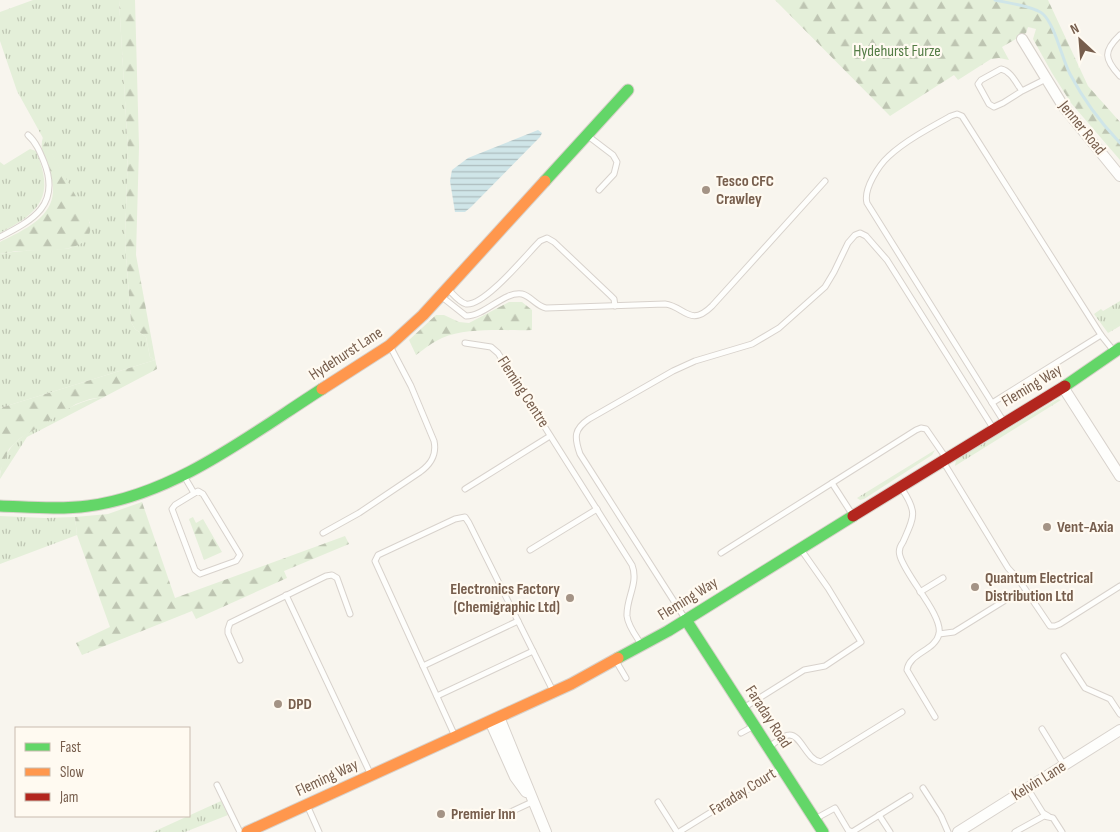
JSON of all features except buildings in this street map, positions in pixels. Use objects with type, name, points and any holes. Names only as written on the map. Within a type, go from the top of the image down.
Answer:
[{"type":"street","name":"Jenner Road","points":[[1022,39],[1063,106],[1120,176]]},
{"type":"street","name":"Hydehurst Lane","points":[[0,506],[68,508],[105,504],[148,491],[184,475],[389,346],[408,331],[628,90]]},
{"type":"street","name":"Fleming Way","points":[[247,832],[553,692],[642,646],[1063,387],[1117,350]]},
{"type":"street","points":[[1063,387],[1116,463],[1120,476]]},
{"type":"street","name":"Faraday Road","points":[[686,620],[823,832]]},
{"type":"street","points":[[494,719],[516,779],[532,802],[546,832]]},
{"type":"street","name":"Kelvin Lane","points":[[958,832],[1120,730]]},
{"type":"lane","points":[[1120,35],[1110,44],[1108,50],[1110,64],[1120,76]]},
{"type":"lane","points":[[1022,91],[1010,74],[1002,69],[983,79],[978,84],[989,104],[994,107],[1003,104],[1046,78]]},
{"type":"lane","points":[[1004,422],[866,199],[871,182],[884,161],[891,154],[948,118],[960,115],[1101,335],[1117,350]]},
{"type":"lane","points":[[0,237],[33,218],[47,197],[47,172],[36,146],[28,135]]},
{"type":"lane","points":[[586,135],[613,155],[616,160],[615,172],[599,190]]},
{"type":"lane","points":[[444,292],[458,312],[466,316],[474,315],[508,297],[520,294],[543,307],[668,304],[689,315],[705,312],[825,181]]},
{"type":"lane","points":[[686,620],[580,454],[576,436],[577,429],[589,419],[673,371],[695,361],[752,344],[779,328],[825,287],[848,243],[855,235],[860,233],[866,236],[887,260],[993,429]]},
{"type":"lane","points":[[444,292],[467,304],[472,303],[493,290],[540,241],[547,238],[554,242],[614,299],[615,306]]},
{"type":"lane","points":[[992,403],[1101,335]]},
{"type":"lane","name":"Fleming Centre","points":[[465,343],[491,347],[496,350],[634,570],[634,583],[627,616],[642,646]]},
{"type":"lane","points":[[323,534],[359,513],[420,472],[434,457],[435,447],[430,432],[408,379],[389,346]]},
{"type":"lane","points":[[721,553],[921,428],[928,430],[1008,568],[1019,580],[1050,626],[1060,624],[1120,586]]},
{"type":"lane","name":"Fleming Centre","points":[[466,489],[550,436]]},
{"type":"lane","points":[[184,475],[194,493]]},
{"type":"lane","points":[[832,482],[853,516]]},
{"type":"lane","points":[[900,486],[910,504],[913,516],[899,555],[906,570],[937,619],[939,626],[939,634],[935,642],[912,660],[907,668],[908,673],[935,717]]},
{"type":"lane","points":[[198,491],[203,494],[240,555],[236,561],[200,574],[195,570],[172,509],[194,493],[198,491]]},
{"type":"lane","points":[[530,550],[597,509]]},
{"type":"lane","points":[[456,737],[375,564],[376,556],[381,553],[455,519],[464,517],[470,523],[553,692]]},
{"type":"lane","points":[[743,708],[804,670],[825,666],[861,642],[828,588],[800,549]]},
{"type":"lane","points":[[240,660],[230,638],[228,626],[238,618],[332,575],[337,578],[350,614]]},
{"type":"lane","points":[[920,592],[942,578]]},
{"type":"lane","points":[[286,595],[371,775]]},
{"type":"lane","points":[[939,634],[954,632],[1004,601]]},
{"type":"lane","points":[[423,666],[518,621]]},
{"type":"lane","points":[[437,696],[533,651]]},
{"type":"lane","points":[[1064,656],[1084,686],[1110,699],[1120,714]]},
{"type":"lane","points":[[615,660],[626,678]]},
{"type":"lane","points":[[768,748],[785,736],[792,735],[812,759],[821,762],[902,712]]},
{"type":"lane","points":[[741,733],[754,726]]},
{"type":"lane","points":[[1042,729],[1064,766]]},
{"type":"lane","name":"Faraday Court","points":[[658,802],[678,832],[782,768]]},
{"type":"lane","points":[[217,786],[240,832]]},
{"type":"lane","points":[[923,788],[941,816],[948,832]]},
{"type":"lane","points":[[1028,789],[1043,813],[1054,819],[1062,832]]},
{"type":"lane","points":[[815,819],[835,808],[848,830],[852,832],[910,796]]},
{"type":"lane","points":[[504,815],[532,802]]},
{"type":"lane","points":[[307,805],[319,832]]},
{"type":"lane","points":[[879,815],[890,832]]},
{"type":"lane","points":[[1014,832],[1038,818],[1048,816]]},
{"type":"green space","points":[[33,0],[119,0],[128,151],[125,240],[131,322],[135,329],[146,337],[150,357],[155,360],[0,408],[0,254],[71,248],[90,223],[17,91],[0,41],[0,12]]},
{"type":"green space","points":[[119,0],[135,0],[139,147],[136,255],[157,369],[104,397],[76,404],[19,439],[9,449],[0,472],[0,408],[155,360],[150,357],[146,337],[135,329],[131,322],[125,240],[128,151]]},
{"type":"green space","name":"Hydehurst Furze","points":[[775,0],[1048,0],[1088,86],[1120,122],[1120,160],[1071,103],[1033,39],[1036,29],[1028,27],[1026,33],[1002,47],[1009,60],[991,59],[958,80],[954,75],[890,116]]},
{"type":"green space","points":[[43,137],[88,218],[90,230],[87,239],[78,245],[67,248],[0,254],[0,242],[33,224],[48,208],[52,197],[53,185],[42,150]]},
{"type":"green space","points":[[30,149],[36,151],[42,167],[44,191],[34,210],[26,218],[0,233],[0,162],[4,165]]},
{"type":"green space","points":[[1120,301],[1120,326],[1108,333],[1094,314]]},
{"type":"green space","points":[[509,302],[522,302],[532,310],[532,330],[463,332],[442,338],[416,355],[409,340],[436,315],[444,315],[459,322],[469,323]]},
{"type":"green space","points":[[104,397],[27,437],[0,479],[5,457],[19,439],[70,407]]},
{"type":"green space","points":[[1058,399],[1061,400],[955,466],[956,460]]},
{"type":"green space","points":[[935,450],[932,455],[864,499],[860,500],[857,498]]},
{"type":"green space","points":[[142,502],[175,598],[345,536],[349,544],[284,571],[287,578],[196,619],[192,611],[82,655],[76,643],[110,627],[77,535],[75,517],[108,514]]},
{"type":"green space","points":[[0,516],[75,517],[77,535],[0,564]]},
{"type":"green space","points":[[193,517],[196,523],[203,519],[222,552],[204,560],[189,519]]},
{"type":"green space","points":[[221,801],[228,815],[185,832],[153,832],[186,817],[190,817],[190,815]]},
{"type":"shaded area","points":[[538,130],[542,133],[540,137],[471,207],[465,212],[455,212],[450,181],[452,170],[468,158]]},
{"type":"waterway","points":[[995,0],[1027,7],[1043,14],[1051,26],[1067,68],[1075,83],[1093,110],[1120,143]]},
{"type":"traffic: fast","points":[[545,181],[628,90]]},
{"type":"traffic: fast","points":[[1065,386],[1120,348]]},
{"type":"traffic: fast","points":[[0,506],[55,508],[88,506],[120,500],[151,490],[210,461],[322,389]]},
{"type":"traffic: fast","points":[[618,658],[668,631],[853,516]]},
{"type":"traffic: fast","points":[[686,620],[823,832]]},
{"type":"traffic: slow","points":[[322,389],[389,346],[423,315],[545,181]]},
{"type":"traffic: slow","points":[[247,832],[571,684],[618,658]]},
{"type":"traffic: jam","points":[[853,516],[1065,386]]},
{"type":"place","name":"Tesco CFC Crawley","points":[[706,190]]},
{"type":"place","name":"Vent-Axia","points":[[1047,527]]},
{"type":"place","name":"Quantum Electrical Distribution Ltd","points":[[975,587]]},
{"type":"place","name":"Electronics Factory (Chemigraphic Ltd)","points":[[570,598]]},
{"type":"place","name":"DPD","points":[[278,704]]},
{"type":"place","name":"Premier Inn","points":[[441,814]]}]
